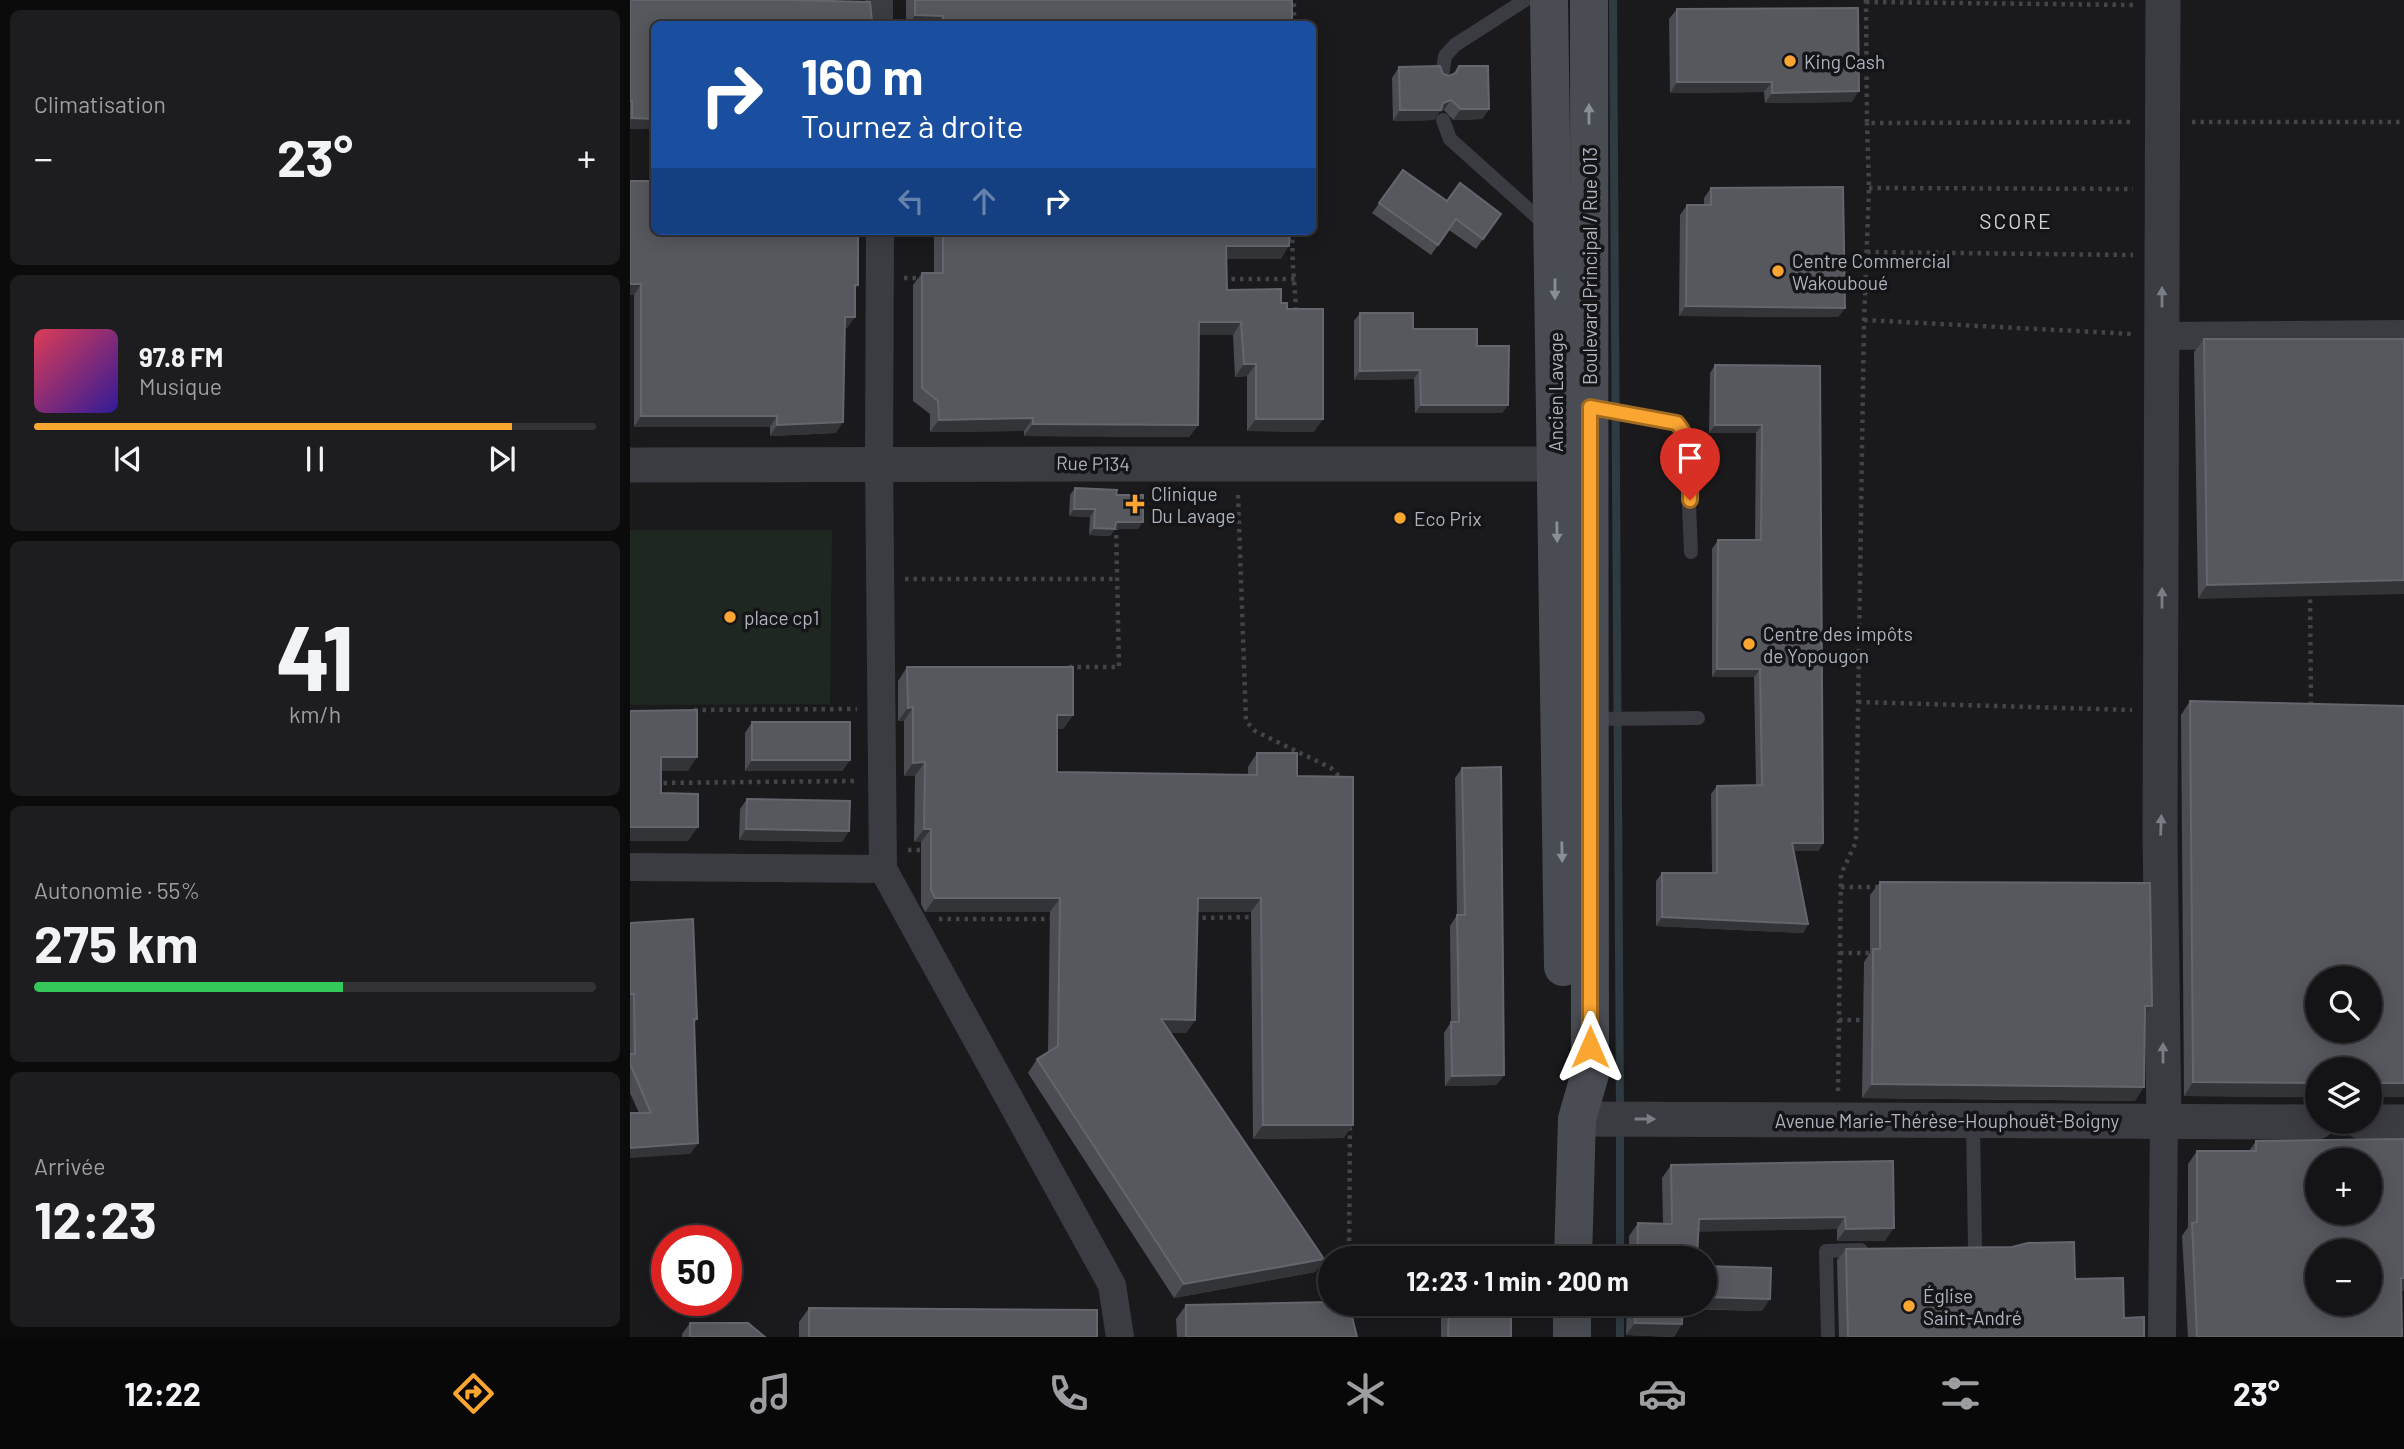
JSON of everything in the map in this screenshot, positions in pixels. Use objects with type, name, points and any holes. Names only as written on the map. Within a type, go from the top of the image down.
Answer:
[{"type":"main road","name":"Ancien Lavage","points":[[1549,0],[1560,783]]},
{"type":"main road","name":"Boulevard Principal / Rue O13","points":[[1573,1246],[1577,1119],[1590,1074],[1589,0]]},
{"type":"main road","name":"Boulevard Principal / Rue O13","points":[[1560,783],[1565,1073],[1577,1119]]},
{"type":"main road","points":[[1572,1316],[1572,1337]]},
{"type":"street","points":[[879,0],[879,21]]},
{"type":"street","points":[[2162,1337],[2163,3]]},
{"type":"street","points":[[880,235],[878,462],[882,859],[910,919],[1112,1285],[1120,1337]]},
{"type":"street","points":[[2162,336],[2404,334]]},
{"type":"street","name":"Rue P134","points":[[630,465],[878,462],[1238,466],[1556,464]]},
{"type":"street","points":[[630,867],[882,859]]},
{"type":"street","name":"Avenue Marie-Thérèse-Houphouët-Boigny","points":[[1577,1119],[2305,1122]]},
{"type":"street","points":[[2382,1122],[2404,1122]]},
{"type":"lane","points":[[1442,77],[1445,56],[1455,45],[1525,0]]},
{"type":"lane","points":[[1443,120],[1450,139],[1554,232]]},
{"type":"lane","points":[[1590,407],[1677,423],[1686,433],[1691,552]]},
{"type":"lane","points":[[1590,719],[1698,719]]},
{"type":"lane","points":[[1973,1120],[1968,1249],[1994,1249]]},
{"type":"lane","points":[[1828,1337],[1826,1251],[1880,1250]]},
{"type":"path","points":[[1294,0],[1294,21]]},
{"type":"path","points":[[1838,1120],[1840,887],[1841,874],[1856,842],[1864,320],[1869,188],[1866,1],[2163,3]]},
{"type":"path","points":[[1867,123],[2404,122]]},
{"type":"path","points":[[1869,188],[2162,189]]},
{"type":"path","points":[[1293,235],[1291,262],[1296,279],[1296,321]]},
{"type":"path","points":[[1867,252],[2162,255]]},
{"type":"path","points":[[881,278],[937,278]]},
{"type":"path","points":[[1213,279],[1296,279]]},
{"type":"path","points":[[1864,320],[2162,336]]},
{"type":"path","points":[[1238,466],[1246,721],[1255,731],[1331,768],[1347,788]]},
{"type":"path","points":[[1063,667],[1119,667],[1116,517]]},
{"type":"path","points":[[881,579],[1117,579]]},
{"type":"path","points":[[2310,579],[2311,715]]},
{"type":"path","points":[[1858,702],[2162,711]]},
{"type":"path","points":[[683,710],[882,709]]},
{"type":"path","points":[[643,783],[883,781]]},
{"type":"path","points":[[882,859],[937,850]]},
{"type":"path","points":[[1840,887],[1896,887]]},
{"type":"path","points":[[1186,918],[1268,917]]},
{"type":"path","points":[[910,919],[1062,919]]},
{"type":"path","points":[[1840,953],[1880,953]]},
{"type":"path","points":[[1839,1020],[1879,1020]]},
{"type":"path","points":[[1349,1246],[1350,1125]]},
{"type":"shaded area","name":"place cp1","points":[[630,530],[832,530],[830,704],[630,705]]},
{"type":"building","points":[[630,0],[870,2],[872,21],[651,21],[651,119],[632,118]]},
{"type":"building","points":[[915,0],[1292,0],[1292,21],[943,21],[943,16],[915,15]]},
{"type":"building","points":[[1858,8],[1859,91],[1772,93],[1772,82],[1677,82],[1677,9]]},
{"type":"building","points":[[1440,66],[1443,74],[1449,76],[1456,73],[1459,66],[1488,66],[1489,109],[1461,109],[1451,100],[1443,103],[1441,110],[1400,110],[1399,67]]},
{"type":"building","points":[[1403,170],[1447,201],[1460,183],[1501,214],[1483,239],[1456,219],[1438,245],[1379,203]]},
{"type":"building","points":[[630,181],[651,181],[651,235],[858,235],[855,317],[845,317],[843,422],[777,425],[777,416],[641,416],[641,284],[630,284]]},
{"type":"building","points":[[1843,187],[1845,308],[1686,306],[1687,205],[1711,205],[1711,188]]},
{"type":"building","points":[[943,235],[1290,235],[1289,246],[1226,246],[1227,290],[1281,289],[1281,303],[1287,303],[1287,309],[1323,309],[1323,419],[1256,419],[1256,364],[1244,364],[1241,322],[1199,322],[1198,425],[1033,424],[1033,418],[939,420],[938,401],[922,388],[922,273],[943,273]]},
{"type":"building","points":[[1360,313],[1413,313],[1413,329],[1477,329],[1477,346],[1509,346],[1508,405],[1421,405],[1420,370],[1360,371]]},
{"type":"building","points":[[2204,339],[2404,339],[2404,580],[2207,585]]},
{"type":"building","points":[[1715,365],[1820,366],[1823,843],[1792,843],[1808,924],[1662,917],[1662,873],[1717,873],[1717,786],[1762,785],[1760,669],[1717,669],[1718,540],[1761,540],[1762,425],[1715,425]]},
{"type":"building","points":[[1075,488],[1117,490],[1116,495],[1143,495],[1143,522],[1116,522],[1115,529],[1094,528],[1095,509],[1074,509]]},
{"type":"building","points":[[907,667],[1073,667],[1073,715],[1057,715],[1057,772],[1257,775],[1257,753],[1297,753],[1297,776],[1353,777],[1353,1125],[1263,1125],[1261,898],[1198,898],[1195,1020],[1161,1019],[1318,1250],[1318,1260],[1184,1284],[1037,1059],[1058,1046],[1060,898],[935,898],[931,890],[931,829],[924,829],[925,762],[913,763],[913,707],[908,708]]},
{"type":"building","points":[[2190,701],[2404,706],[2404,1083],[2382,1083],[2382,1057],[2305,1057],[2305,1083],[2193,1082]]},
{"type":"building","points":[[697,710],[697,757],[661,757],[661,793],[698,794],[698,827],[630,827],[630,711]]},
{"type":"building","points":[[752,722],[850,722],[850,760],[752,760]]},
{"type":"building","points":[[1501,767],[1504,1075],[1452,1076],[1451,1022],[1459,1022],[1457,915],[1465,915],[1462,768]]},
{"type":"building","points":[[747,799],[850,801],[849,831],[746,829]]},
{"type":"building","points":[[1880,882],[2150,883],[2152,1006],[2145,1006],[2144,1087],[1872,1084],[1873,949],[1880,949]]},
{"type":"building","points":[[693,919],[698,1143],[630,1148],[630,1113],[651,1113],[630,1064],[630,1054],[635,1054],[634,994],[630,994],[630,923]]},
{"type":"building","points":[[2404,1139],[2402,1337],[2197,1337],[2192,1223],[2197,1222],[2197,1151],[2256,1151],[2256,1141]]},
{"type":"building","points":[[1893,1161],[1894,1228],[1846,1229],[1845,1217],[1699,1219],[1698,1246],[1637,1246],[1638,1223],[1672,1224],[1671,1165]]},
{"type":"building","points":[[2074,1242],[2075,1279],[2123,1278],[2124,1318],[2144,1317],[2144,1337],[1848,1337],[1846,1249],[2012,1247],[2028,1243]]},
{"type":"building","points":[[1717,1266],[1771,1268],[1770,1299],[1717,1297]]},
{"type":"building","points":[[1318,1302],[1318,1316],[1352,1316],[1357,1337],[1186,1337],[1186,1305]]},
{"type":"building","points":[[809,1308],[1097,1310],[1097,1337],[809,1337]]},
{"type":"building","points":[[1449,1316],[1511,1316],[1511,1337],[1448,1337]]},
{"type":"building","points":[[1635,1316],[1682,1316],[1682,1324],[1635,1323]]},
{"type":"building","points":[[690,1323],[748,1323],[765,1337],[690,1337]]},
{"type":"waterway","points":[[1613,0],[1620,1112]]},
{"type":"waterway","points":[[1620,1128],[1620,1246]]},
{"type":"waterway","points":[[1620,1316],[1620,1337]]},
{"type":"place","name":"King Cash","points":[[1790,61]]},
{"type":"place","name":"Centre Commercial Wakouboué","points":[[1778,271]]},
{"type":"place","name":"Clinique Du Lavage","points":[[1135,504]]},
{"type":"place","name":"Eco Prix","points":[[1400,518]]},
{"type":"place","name":"place cp1","points":[[730,617]]},
{"type":"place","name":"Centre des impôts de Yopougon","points":[[1749,644]]},
{"type":"place","name":"Église Saint-André","points":[[1909,1306]]},
{"type":"district","name":"SCORE","points":[[2016,220]]},
{"type":"route","points":[[1590,1047],[1590,407],[1677,423],[1686,433],[1689,448],[1690,500]]}]
